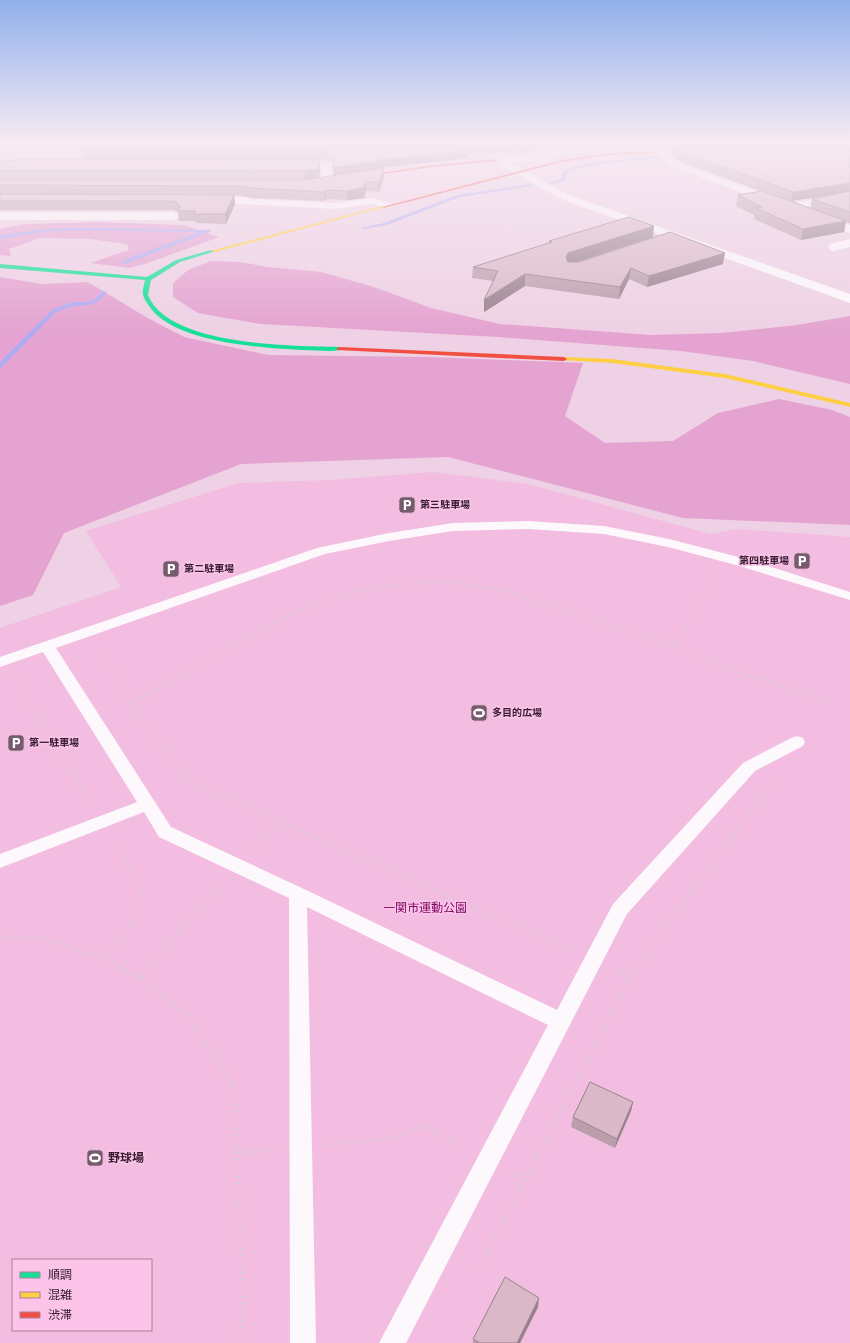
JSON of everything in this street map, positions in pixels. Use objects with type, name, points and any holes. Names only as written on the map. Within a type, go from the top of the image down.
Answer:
[{"type":"street","points":[[75,216],[81,207]]},
{"type":"street","points":[[0,266],[148,279],[178,261],[225,247],[381,207]]},
{"type":"street","points":[[592,207],[847,296]]},
{"type":"street","points":[[790,207],[848,228]]},
{"type":"street","points":[[0,216],[173,216]]},
{"type":"street","points":[[653,243],[675,236]]},
{"type":"street","points":[[834,247],[850,243]]},
{"type":"street","points":[[148,279],[146,296],[153,311],[178,328],[212,337],[261,346],[612,361],[725,376],[850,404]]},
{"type":"lane","points":[[0,662],[322,551],[389,537],[453,527],[528,525],[604,530],[670,542],[741,562],[850,596]]},
{"type":"lane","points":[[47,646],[166,832],[560,1021]]},
{"type":"lane","points":[[392,1343],[620,909],[749,767],[797,742]]},
{"type":"lane","points":[[0,862],[148,804]]},
{"type":"lane","points":[[298,894],[303,1343]]},
{"type":"path","points":[[673,646],[700,605],[717,571]]},
{"type":"path","points":[[131,704],[290,614],[334,597],[388,585],[445,582],[504,590],[673,646],[703,660],[830,704]]},
{"type":"path","points":[[98,644],[131,704],[187,780],[631,977]]},
{"type":"path","points":[[480,1266],[631,977],[665,927],[776,776]]},
{"type":"path","points":[[139,977],[280,821]]},
{"type":"path","points":[[0,937],[41,938],[103,958],[139,977],[191,1018],[234,1088],[243,1293],[240,1343]]},
{"type":"path","points":[[237,1153],[383,1140],[424,1126],[524,1180]]},
{"type":"green space","name":"一関市運動公園","points":[[433,472],[528,484],[710,534],[737,529],[850,537],[850,1343],[0,1343],[0,628],[121,587],[86,531],[238,483],[331,480]]},
{"type":"shaded area","points":[[100,222],[184,225],[219,237],[148,263],[129,268],[90,263],[129,250],[127,244],[90,239],[40,238],[9,249],[11,256],[0,255],[0,229],[26,224]]},
{"type":"shaded area","points":[[211,261],[240,262],[268,267],[321,272],[374,287],[431,308],[500,324],[651,335],[722,333],[797,325],[850,316],[850,384],[753,361],[681,351],[498,337],[261,324],[198,313],[173,297],[173,283],[188,270]]},
{"type":"shaded area","points":[[0,277],[42,284],[88,282],[146,317],[184,337],[268,355],[428,357],[583,363],[565,416],[605,443],[673,441],[718,413],[779,399],[832,410],[850,417],[850,525],[683,518],[448,457],[241,464],[64,533],[33,595],[0,606]]},
{"type":"building","points":[[180,207],[228,207],[225,214],[194,214],[196,211],[178,211]]},
{"type":"building","points":[[806,207],[846,221],[803,229],[756,208]]},
{"type":"building","points":[[834,207],[850,207],[850,212]]},
{"type":"building","points":[[629,217],[654,226],[568,253],[566,257],[568,262],[579,262],[670,232],[725,253],[649,276],[631,268],[620,287],[525,274],[484,300],[498,271],[473,267],[552,242],[549,241]]},
{"type":"building","points":[[590,1082],[633,1102],[617,1139],[573,1117]]},
{"type":"building","points":[[505,1277],[539,1298],[517,1343],[480,1343],[473,1339]]},
{"type":"waterway","points":[[363,228],[385,224],[431,207]]},
{"type":"waterway","points":[[0,237],[48,230],[86,229],[210,231]]},
{"type":"waterway","points":[[124,262],[205,232]]},
{"type":"waterway","points":[[0,366],[54,311],[72,304],[89,304],[98,299],[104,292]]},
{"type":"traffic: fast","points":[[0,266],[148,279],[178,261],[213,251]]},
{"type":"traffic: fast","points":[[148,279],[145,290],[146,297],[157,314],[177,326],[203,335],[232,341],[263,345],[339,349]]},
{"type":"traffic: slow","points":[[213,251],[384,207]]},
{"type":"traffic: slow","points":[[564,359],[612,361],[725,376],[850,405]]},
{"type":"traffic: jam","points":[[339,349],[564,359]]},
{"type":"place","name":"第三駐車場","points":[[407,505]]},
{"type":"place","name":"第四駐車場","points":[[802,561]]},
{"type":"place","name":"第二駐車場","points":[[171,569]]},
{"type":"place","name":"多目的広場","points":[[479,713]]},
{"type":"place","name":"第一駐車場","points":[[16,743]]},
{"type":"place","name":"野球場","points":[[95,1158]]}]
